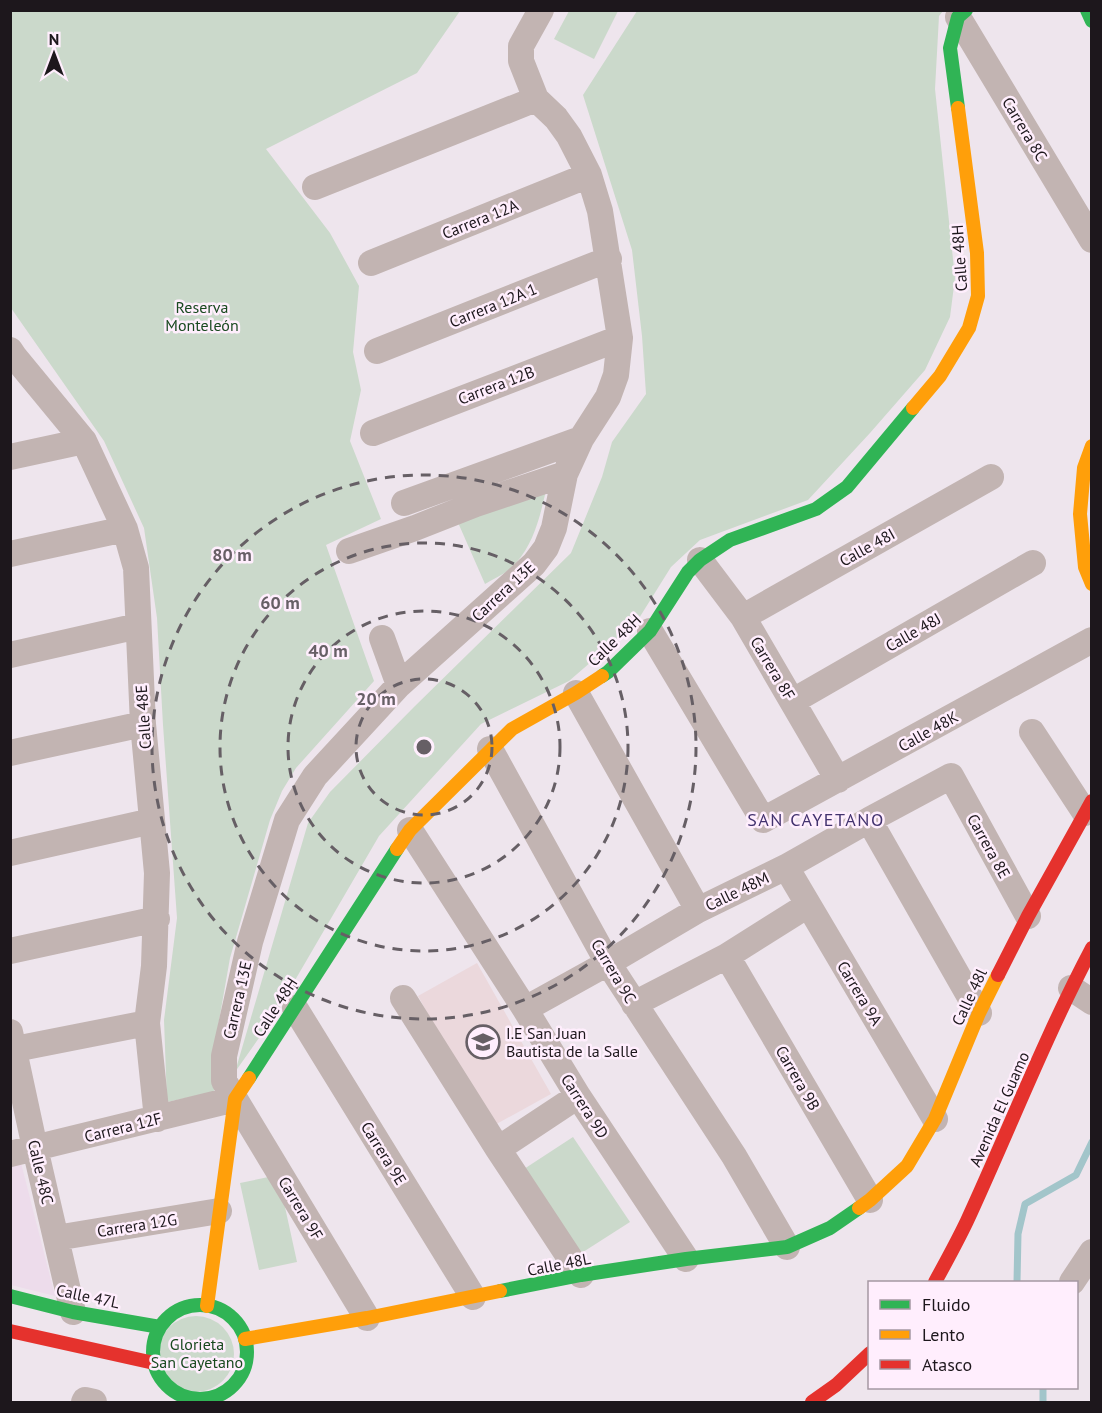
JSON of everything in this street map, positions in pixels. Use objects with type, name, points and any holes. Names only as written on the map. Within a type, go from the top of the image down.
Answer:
[{"type":"street","name":"Carrera 13E","points":[[235,1099],[224,1081],[224,1056],[250,942],[287,820],[315,776],[399,685],[534,564],[546,548],[554,528],[565,474],[581,439],[608,397],[616,375],[620,338],[600,211],[589,176],[569,136],[556,118],[536,99],[521,61],[521,46],[541,10]]},
{"type":"street","points":[[1087,10],[1092,21]]},
{"type":"street","name":"Carrera 8C","points":[[962,14],[1092,240]]},
{"type":"street","name":"Calle 48H","points":[[207,1306],[235,1099],[410,830],[512,729],[608,672],[650,631],[688,572],[700,560],[730,540],[816,509],[847,487],[940,375],[969,328],[978,296],[978,253],[950,48],[962,14]]},
{"type":"street","points":[[315,187],[536,99]]},
{"type":"street","name":"Carrera 12A","points":[[372,263],[589,176]]},
{"type":"street","name":"Carrera 12A 1","points":[[377,351],[609,259]]},
{"type":"street","name":"Carrera 12B","points":[[373,433],[620,338]]},
{"type":"street","name":"Calle 48E","points":[[12,355],[84,441],[125,529],[136,568],[143,724],[157,873],[154,966],[147,1023],[157,1119]]},
{"type":"street","points":[[404,503],[581,439]]},
{"type":"street","points":[[10,457],[84,441]]},
{"type":"street","points":[[1092,446],[1084,468],[1080,514],[1085,567],[1092,584]]},
{"type":"street","points":[[349,551],[565,474]]},
{"type":"street","name":"Calle 48I","points":[[742,617],[991,477]]},
{"type":"street","points":[[10,554],[125,529]]},
{"type":"street","name":"Carrera 8F","points":[[700,560],[742,617],[838,780]]},
{"type":"street","name":"Calle 48J","points":[[793,701],[1033,563]]},
{"type":"street","points":[[10,655],[138,626]]},
{"type":"street","name":"Calle 48K","points":[[650,631],[763,820],[1092,640]]},
{"type":"street","points":[[382,638],[399,685]]},
{"type":"street","points":[[576,693],[698,910]]},
{"type":"street","points":[[10,753],[143,724]]},
{"type":"street","points":[[1032,732],[1088,807]]},
{"type":"street","name":"Carrera 9C","points":[[490,749],[608,963],[734,1156],[787,1247]]},
{"type":"street","name":"Calle 48M","points":[[525,1009],[698,910],[786,867],[951,776]]},
{"type":"street","name":"Carrera 8E","points":[[951,776],[1028,916]]},
{"type":"street","name":"Calle 48l","points":[[870,1200],[907,1166],[935,1119],[979,1013],[1028,916],[1088,807]]},
{"type":"street","points":[[868,820],[979,1013]]},
{"type":"street","points":[[10,853],[152,821]]},
{"type":"street","name":"Carrera 9D","points":[[410,830],[578,1096],[686,1259]]},
{"type":"street","name":"Carrera 9A","points":[[786,867],[935,1119]]},
{"type":"street","points":[[634,1004],[727,956],[808,905]]},
{"type":"street","points":[[10,951],[157,919]]},
{"type":"street","name":"Avenida El Guamo","points":[[936,1281],[966,1223],[1005,1133],[1082,995],[1092,948]]},
{"type":"street","name":"Carrera 9B","points":[[727,956],[870,1200]]},
{"type":"street","points":[[403,998],[581,1275]]},
{"type":"street","name":"Carrera 9E","points":[[295,1008],[472,1297]]},
{"type":"street","points":[[11,1044],[147,1023]]},
{"type":"street","name":"Calle 48C","points":[[11,1044],[73,1312]]},
{"type":"street","points":[[498,1149],[578,1096]]},
{"type":"street","name":"Carrera 12F","points":[[10,1154],[235,1099]]},
{"type":"street","name":"Carrera 9F","points":[[235,1099],[367,1318]]},
{"type":"street","name":"Calle 48L","points":[[245,1339],[367,1318],[581,1275],[787,1247],[830,1228],[870,1200]]},
{"type":"street","name":"Carrera 12G","points":[[56,1238],[219,1211]]},
{"type":"street","points":[[1073,1281],[1092,1252]]},
{"type":"street","name":"Calle 47L","points":[[10,1296],[73,1312],[160,1327]]},
{"type":"street","points":[[198,1305],[207,1306],[231,1317],[240,1327],[247,1352],[245,1366],[235,1383],[224,1392],[211,1397],[190,1400],[167,1386],[157,1372],[153,1345],[160,1327],[172,1314],[198,1305]]},
{"type":"street","points":[[10,1331],[154,1364]]},
{"type":"street","points":[[812,1402],[868,1355]]},
{"type":"shaded area","name":"I.E San Juan Bautista de la Salle","points":[[477,963],[551,1094],[491,1127],[418,996]]},
{"type":"shaded area","points":[[21,1163],[55,1296],[11,1285],[11,1165]]},
{"type":"green space","name":"Reserva Monteleón","points":[[10,11],[460,11],[417,73],[266,149],[330,233],[359,286],[353,352],[361,390],[350,441],[381,519],[326,545],[374,681],[296,768],[282,791],[270,820],[230,958],[213,1055],[214,1092],[167,1102],[164,1020],[177,918],[157,618],[144,528],[104,441],[11,308]]},
{"type":"green space","points":[[569,11],[618,11],[594,59],[554,39]]},
{"type":"green space","points":[[637,11],[943,11],[939,16],[935,89],[955,278],[950,317],[925,370],[808,500],[700,540],[671,567],[636,623],[569,681],[481,724],[379,836],[273,1018],[235,1072],[308,823],[330,792],[571,553],[602,477],[612,442],[646,394],[632,250],[583,95]]},
{"type":"green space","points":[[547,486],[536,526],[523,555],[510,569],[485,584],[456,518]]},
{"type":"green space","points":[[573,1137],[630,1222],[580,1254],[524,1169]]},
{"type":"green space","points":[[278,1175],[297,1262],[259,1270],[240,1183]]},
{"type":"green space","name":"Glorieta San Cayetano","points":[[196,1316],[210,1319],[223,1327],[231,1340],[234,1354],[231,1368],[223,1381],[210,1389],[196,1392],[182,1389],[169,1381],[161,1368],[158,1354],[161,1340],[169,1327],[182,1319]]},
{"type":"waterway","points":[[1017,1281],[1018,1234],[1025,1204],[1076,1175],[1092,1142]]},
{"type":"waterway","points":[[1043,1389],[1043,1402]]},
{"type":"traffic: fast","points":[[958,108],[950,48],[958,17],[966,10]]},
{"type":"traffic: fast","points":[[1087,10],[1092,21]]},
{"type":"traffic: fast","points":[[602,676],[650,631],[688,572],[700,560],[730,540],[816,509],[847,487],[913,408]]},
{"type":"traffic: fast","points":[[249,1078],[397,849]]},
{"type":"traffic: fast","points":[[500,1291],[581,1275],[787,1247],[830,1228],[859,1208]]},
{"type":"traffic: fast","points":[[10,1296],[73,1312],[160,1327]]},
{"type":"traffic: fast","points":[[200,1305],[218,1309],[233,1319],[243,1334],[247,1352],[243,1370],[233,1385],[218,1395],[200,1399],[182,1395],[167,1385],[157,1370],[153,1352],[157,1334],[167,1319],[182,1309],[200,1305]]},
{"type":"traffic: slow","points":[[913,408],[940,376],[969,328],[978,296],[977,253],[958,108]]},
{"type":"traffic: slow","points":[[1092,446],[1084,468],[1080,514],[1085,567],[1092,584]]},
{"type":"traffic: slow","points":[[397,849],[410,830],[512,729],[602,676]]},
{"type":"traffic: slow","points":[[859,1208],[907,1166],[935,1119],[979,1013],[998,975]]},
{"type":"traffic: slow","points":[[207,1306],[235,1099],[249,1078]]},
{"type":"traffic: slow","points":[[245,1339],[367,1318],[500,1291]]},
{"type":"traffic: jam","points":[[998,975],[1092,801]]},
{"type":"traffic: jam","points":[[936,1281],[967,1221],[1043,1049],[1092,948]]},
{"type":"traffic: jam","points":[[10,1331],[154,1363]]},
{"type":"traffic: jam","points":[[812,1402],[836,1385],[868,1355]]},
{"type":"place","name":"I.E San Juan Bautista de la Salle","points":[[483,1042]]},
{"type":"district","name":"SAN CAYETANO","points":[[816,819]]}]
